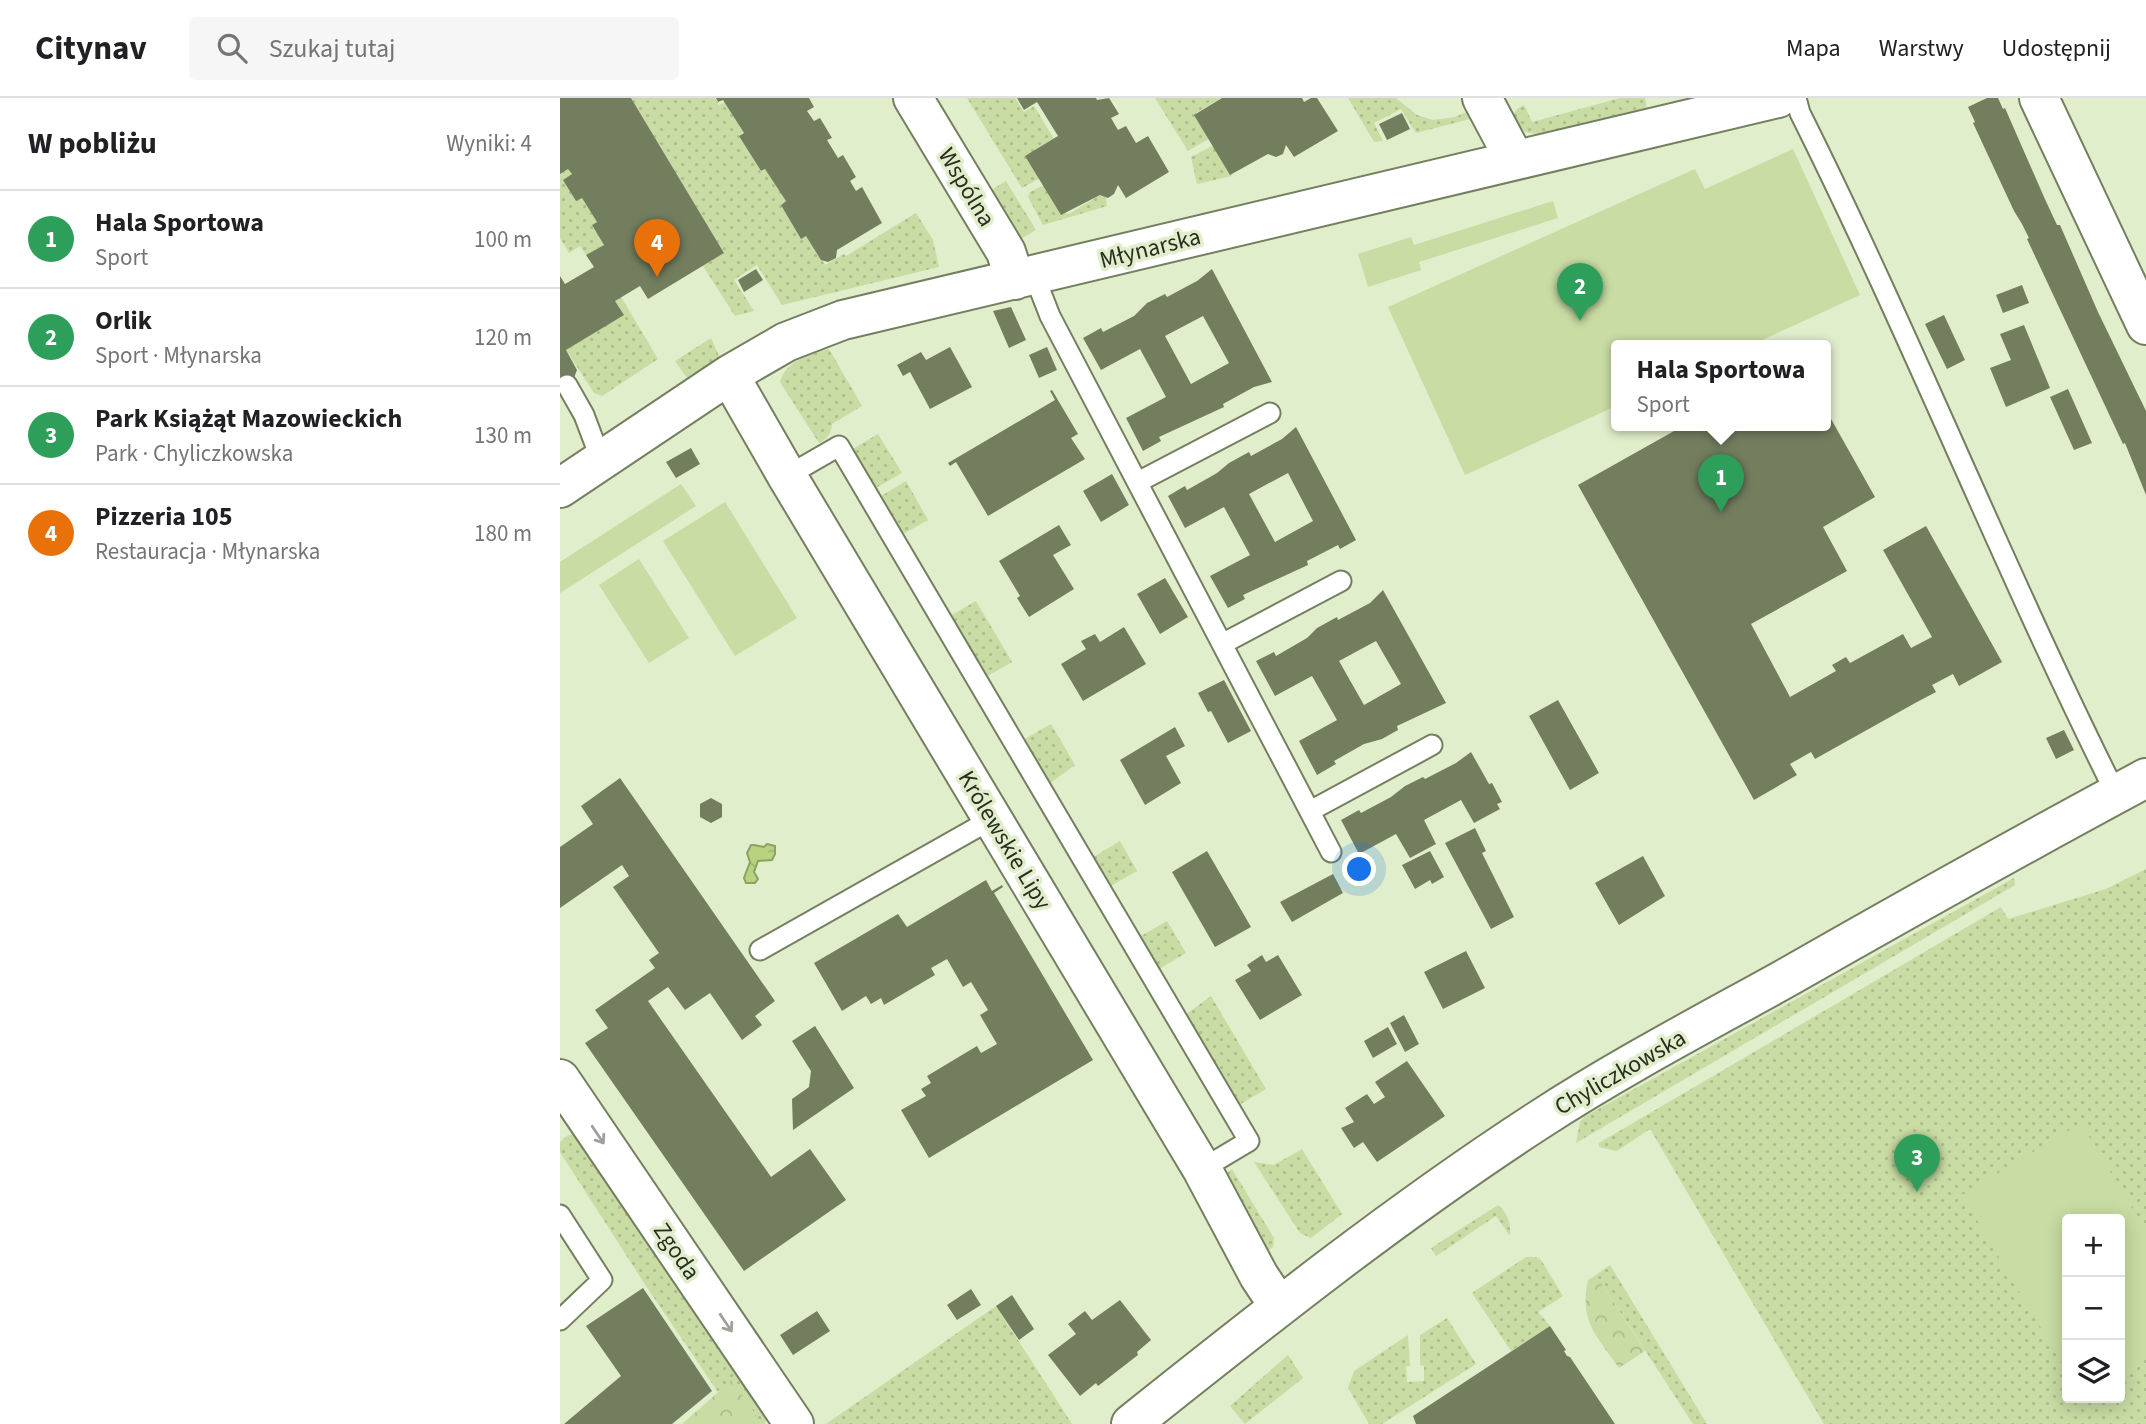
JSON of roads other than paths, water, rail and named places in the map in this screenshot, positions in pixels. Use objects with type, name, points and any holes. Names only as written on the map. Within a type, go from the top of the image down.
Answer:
[{"type":"street","name":"Wspólna","points":[[913,98],[1006,252],[1025,277]]},
{"type":"street","points":[[1482,98],[1514,160]]},
{"type":"street","name":"Młynarska","points":[[560,488],[729,375],[786,342],[843,320],[1778,98]]},
{"type":"street","points":[[2039,98],[2146,325]]},
{"type":"street","name":"Królewskie Lipy","points":[[729,375],[786,476],[1202,1169],[1259,1276],[1279,1306]]},
{"type":"street","name":"Chyliczkowska","points":[[1131,1424],[1279,1306],[1485,1155],[1560,1107],[1648,1054],[2011,850],[2131,786]]},
{"type":"street","name":"Zgoda","points":[[560,1079],[794,1424]]},
{"type":"lane","points":[[1796,98],[1800,113],[1903,327],[1980,505],[2131,786]]},
{"type":"lane","points":[[1025,277],[1050,316],[1331,852]]},
{"type":"lane","points":[[567,385],[584,415],[601,460]]},
{"type":"lane","points":[[1138,482],[1270,414]]},
{"type":"lane","points":[[786,476],[839,446],[1249,1141],[1202,1169]]},
{"type":"lane","points":[[1222,644],[1341,581]]},
{"type":"lane","points":[[1310,811],[1432,745]]},
{"type":"lane","points":[[760,950],[992,819]]},
{"type":"lane","points":[[560,1215],[603,1280],[560,1320]]},
{"type":"water","points":[[767,844],[775,846],[772,860],[758,861],[754,872],[758,879],[755,883],[746,883],[744,878],[750,862],[747,853],[751,845],[764,847]]},
{"type":"place","name":"Pizzeria 105","points":[[657,277]]},
{"type":"place","name":"Orlik","points":[[1580,321]]},
{"type":"place","name":"Hala Sportowa","points":[[1721,512]]},
{"type":"place","name":"Park Książąt Mazowieckich","points":[[1917,1192]]}]
